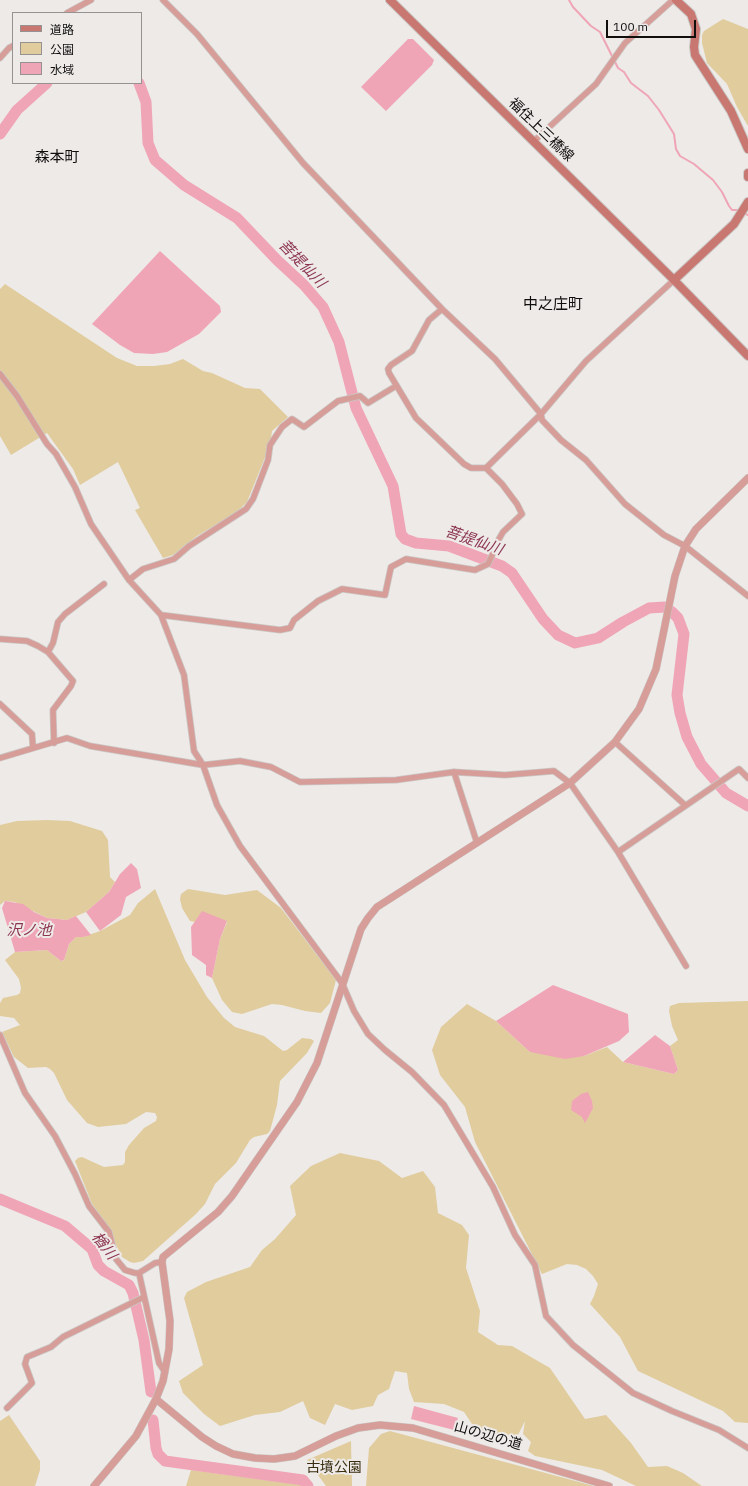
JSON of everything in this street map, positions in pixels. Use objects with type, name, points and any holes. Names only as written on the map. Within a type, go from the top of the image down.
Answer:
[{"type":"main road","name":"福住上三橋線","points":[[390,0],[674,280],[748,356]]},
{"type":"main road","points":[[676,0],[693,18],[696,29],[694,47],[695,55],[724,100],[748,149]]},
{"type":"main road","points":[[674,280],[734,224],[748,202]]},
{"type":"street","points":[[69,12],[91,0]]},
{"type":"street","points":[[163,0],[197,34],[303,163],[442,309],[495,359],[541,414],[542,420],[561,440],[586,460],[624,504],[664,535],[686,546],[748,596]]},
{"type":"street","points":[[534,141],[596,84],[611,65],[625,43],[673,0]]},
{"type":"street","points":[[0,58],[8,48],[12,46]]},
{"type":"street","points":[[442,309],[429,320],[412,351],[391,365],[388,369],[396,386],[416,418],[464,464],[471,468],[486,468],[541,414],[586,362],[674,280]]},
{"type":"street","points":[[0,374],[17,396],[47,444],[56,454],[75,487],[91,524],[129,580],[161,615],[184,675],[194,751],[203,765],[217,805],[240,846],[342,984],[354,1010],[368,1034],[384,1050],[412,1072],[444,1105],[493,1187],[515,1235],[523,1244],[535,1265],[546,1316],[550,1322],[573,1345],[634,1393],[672,1411],[719,1430],[748,1448]]},
{"type":"street","points":[[129,580],[143,568],[174,559],[189,546],[246,509],[253,499],[268,460],[270,444],[282,427],[292,419],[304,427],[338,401],[360,396],[368,403],[396,386]]},
{"type":"street","points":[[161,615],[280,630],[290,628],[294,620],[318,600],[342,589],[385,595],[391,567],[406,559],[475,570],[488,564],[495,546],[503,532],[522,514],[517,504],[502,484],[486,468]]},
{"type":"street","points":[[94,1486],[136,1436],[156,1399],[165,1372],[169,1349],[170,1321],[162,1262],[163,1258],[169,1251],[218,1212],[232,1196],[297,1102],[317,1063],[361,929],[377,908],[570,783],[616,742],[639,709],[656,669],[675,576],[686,546],[696,529],[748,478]]},
{"type":"street","points":[[48,652],[53,643],[58,622],[65,614],[104,584]]},
{"type":"street","points":[[0,639],[27,641],[48,652],[73,681],[53,710],[54,743]]},
{"type":"street","points":[[0,704],[32,734],[33,748]]},
{"type":"street","points":[[0,758],[67,738],[90,746],[203,765],[240,762],[271,767],[300,782],[396,780],[454,772],[506,774],[554,771],[570,783],[618,852],[686,966]]},
{"type":"street","points":[[616,742],[685,805]]},
{"type":"street","points":[[618,852],[739,769],[748,778]]},
{"type":"street","points":[[454,772],[477,843]]},
{"type":"street","points":[[0,1035],[25,1093],[55,1136],[75,1174],[89,1206],[108,1232],[116,1259],[129,1272],[139,1272],[155,1263],[162,1262]]},
{"type":"street","points":[[139,1272],[158,1363],[165,1372]]},
{"type":"street","points":[[7,1408],[32,1383],[25,1364],[26,1356],[46,1349],[63,1337],[144,1297]]},
{"type":"street","name":"山の辺の道","points":[[156,1399],[166,1405],[202,1437],[216,1446],[234,1454],[255,1458],[274,1459],[295,1456],[336,1436],[358,1428],[380,1425],[413,1428],[610,1486]]},
{"type":"green space","points":[[723,19],[748,29],[748,126],[737,107],[727,84],[707,63],[702,43],[702,35],[704,31]]},
{"type":"green space","points":[[5,284],[117,358],[137,366],[170,364],[183,359],[203,371],[212,373],[245,388],[260,389],[288,417],[272,431],[270,445],[247,502],[237,512],[197,536],[173,555],[163,558],[135,510],[140,508],[118,462],[80,485],[73,469],[47,433],[11,455],[0,436],[0,289]]},
{"type":"green space","points":[[17,821],[70,821],[102,831],[108,840],[110,877],[115,882],[109,892],[86,912],[67,920],[47,918],[15,902],[5,901],[0,905],[0,825]]},
{"type":"green space","points":[[155,889],[185,960],[207,997],[224,1018],[235,1027],[264,1036],[283,1051],[287,1050],[302,1038],[311,1039],[314,1041],[307,1053],[280,1081],[277,1105],[270,1131],[267,1134],[254,1137],[250,1140],[236,1163],[215,1184],[205,1204],[196,1214],[143,1261],[134,1263],[122,1257],[105,1222],[92,1204],[75,1161],[82,1157],[104,1167],[123,1165],[125,1162],[125,1152],[129,1145],[144,1128],[156,1121],[157,1117],[155,1113],[146,1112],[126,1124],[98,1127],[87,1123],[67,1100],[54,1073],[50,1069],[46,1067],[28,1068],[14,1057],[2,1032],[20,1025],[14,1018],[0,1016],[0,1003],[3,998],[20,993],[21,988],[19,979],[5,960],[15,952],[47,950],[61,961],[64,960],[69,944],[76,937],[83,937],[100,931],[130,915],[138,903]]},
{"type":"green space","points":[[188,889],[225,895],[257,890],[281,908],[336,980],[330,1003],[321,1013],[272,1004],[242,1014],[232,1012],[222,1000],[212,978],[220,939],[227,922],[202,912],[195,922],[190,921],[182,908],[180,899],[181,894]]},
{"type":"green space","points":[[748,1001],[748,1423],[735,1422],[723,1411],[638,1371],[620,1337],[590,1304],[598,1284],[586,1269],[577,1265],[567,1264],[542,1274],[475,1142],[465,1107],[440,1075],[432,1050],[441,1027],[467,1004],[496,1021],[530,1052],[584,1056],[607,1047],[623,1062],[674,1074],[678,1070],[670,1046],[678,1040],[672,1026],[669,1011],[670,1006],[679,1003]]},
{"type":"green space","points":[[340,1153],[379,1161],[402,1178],[423,1171],[435,1187],[438,1213],[462,1225],[469,1235],[466,1268],[480,1311],[478,1332],[498,1345],[512,1346],[550,1368],[585,1419],[606,1415],[631,1443],[648,1467],[667,1466],[683,1473],[702,1486],[636,1486],[602,1470],[535,1456],[528,1451],[531,1442],[523,1434],[525,1421],[517,1437],[485,1431],[472,1424],[464,1412],[444,1404],[414,1402],[409,1389],[407,1373],[395,1371],[389,1389],[378,1395],[373,1406],[352,1410],[335,1404],[325,1425],[310,1418],[303,1401],[280,1412],[255,1415],[220,1426],[204,1414],[183,1393],[179,1381],[203,1365],[184,1298],[187,1292],[206,1282],[250,1267],[262,1250],[275,1239],[296,1215],[290,1186],[311,1166]]},
{"type":"green space","points":[[9,1415],[40,1461],[40,1470],[35,1486],[0,1486],[0,1421]]},
{"type":"green space","points":[[390,1431],[594,1486],[366,1486],[369,1448],[381,1434]]},
{"type":"green space","name":"古墳公園","points":[[351,1441],[352,1486],[326,1486],[307,1460]]},
{"type":"green space","points":[[191,1470],[302,1485],[302,1486],[186,1486]]},
{"type":"water","points":[[408,39],[413,39],[434,60],[432,65],[386,111],[361,87]]},
{"type":"water","points":[[160,251],[220,306],[221,312],[199,334],[167,352],[153,354],[134,353],[120,345],[92,324]]},
{"type":"water","name":"沢ノ池","points":[[131,863],[137,869],[141,888],[126,897],[121,915],[100,931],[86,912],[109,892],[120,874]]},
{"type":"water","name":"沢ノ池","points":[[5,901],[23,904],[34,912],[47,918],[67,920],[76,916],[91,935],[76,937],[69,944],[64,960],[61,961],[47,950],[15,952],[2,908]]},
{"type":"water","points":[[202,911],[227,921],[220,939],[212,978],[206,975],[206,965],[192,955],[191,927]]},
{"type":"water","points":[[553,985],[628,1014],[629,1032],[619,1041],[584,1056],[565,1059],[530,1052],[496,1021]]},
{"type":"water","points":[[655,1035],[670,1046],[678,1070],[674,1074],[623,1062]]},
{"type":"water","points":[[588,1092],[593,1108],[585,1123],[582,1117],[571,1110],[572,1101],[581,1094]]},
{"type":"water","points":[[414,1406],[458,1418],[454,1430],[411,1419]]},
{"type":"waterway","points":[[569,0],[573,7],[591,26],[600,32],[618,68],[624,72],[631,83],[648,96],[659,110],[674,134],[676,149],[680,156],[694,164],[713,180],[732,210],[739,210]]},
{"type":"waterway","name":"菩提仙川","points":[[0,134],[17,110],[46,84]]},
{"type":"waterway","name":"菩提仙川","points":[[139,84],[146,102],[148,143],[155,160],[184,185],[237,218],[277,260],[304,285],[323,307],[339,342],[356,408],[393,486],[401,534],[405,539],[416,543],[449,546],[502,566],[512,573],[543,619],[558,635],[575,643],[598,638],[649,608],[665,607],[672,612],[678,618],[684,634],[677,695],[680,713],[687,737],[701,764],[726,793],[748,806]]},
{"type":"waterway","name":"楢川","points":[[0,1199],[65,1226],[92,1249],[98,1265],[104,1271],[129,1285],[133,1293],[144,1340],[151,1392]]},
{"type":"waterway","name":"楢川","points":[[153,1420],[156,1448],[158,1454],[165,1461],[303,1480],[308,1486]]},
{"type":"district","name":"森本町","points":[[57,158]]},
{"type":"district","name":"中之庄町","points":[[553,305]]}]
